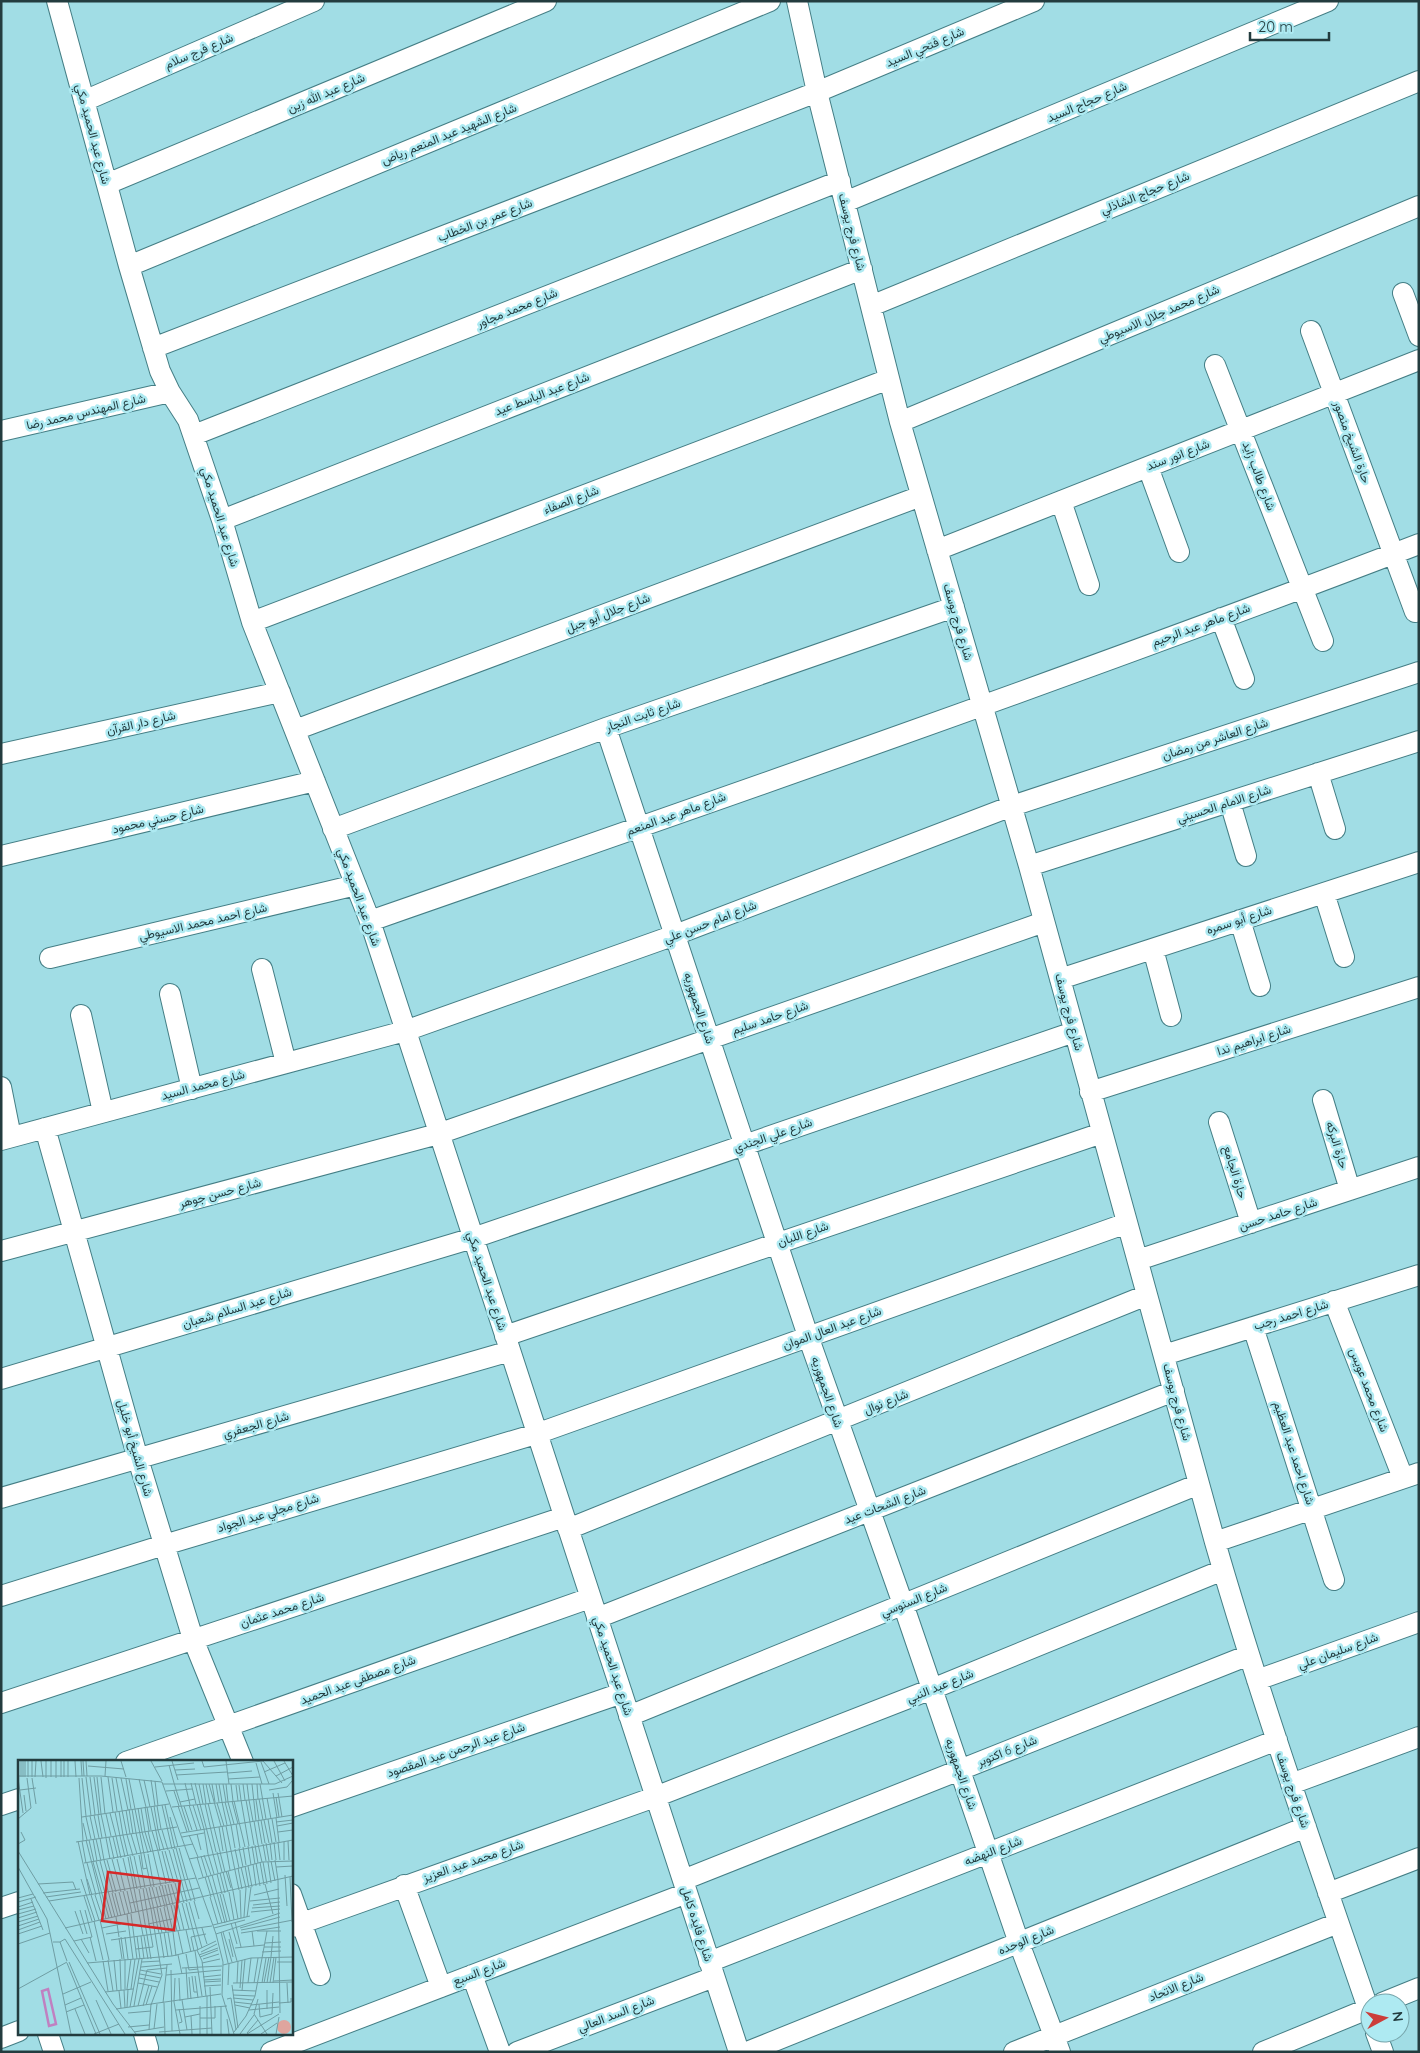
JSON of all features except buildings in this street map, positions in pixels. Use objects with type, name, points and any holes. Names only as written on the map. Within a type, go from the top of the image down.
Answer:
[{"type":"street","name":"شارع فرج سلام","points":[[84,101],[314,1]]},
{"type":"street","name":"شارع عبد الله زين","points":[[107,184],[546,1]]},
{"type":"street","name":"شارع الشهيد عبد المنعم رياض","points":[[129,266],[770,1]]},
{"type":"street","name":"شارع فرج يوسف","points":[[798,1],[817,92],[900,422],[1029,866],[1215,1542],[1248,1655],[1291,1784],[1338,1923],[1367,1993]]},
{"type":"street","name":"شارع فتحي السيد","points":[[817,92],[1034,1]]},
{"type":"street","name":"شارع حجاج السيد","points":[[845,202],[1328,1]]},
{"type":"street","name":"شارع عبد الحميد مكي","points":[[62,3],[84,101],[160,371],[170,392],[188,420],[194,435],[222,520],[252,622],[370,921],[655,1797]]},
{"type":"street","name":"شارع حجاج الشاذلي","points":[[871,306],[1419,81]]},
{"type":"street","name":"شارع عمر بن الخطاب","points":[[153,348],[817,92]]},
{"type":"street","name":"شارع محمد مجاور","points":[[194,435],[840,181]]},
{"type":"street","name":"شارع محمد جلال الاسيوطي","points":[[900,422],[1419,206]]},
{"type":"street","name":"شارع عبد الباسط عيد","points":[[222,520],[862,269]]},
{"type":"street","points":[[1403,293],[1419,336]]},
{"type":"street","name":"حارة الشيخ منصور","points":[[1312,331],[1415,612]]},
{"type":"street","name":"شارع انور سند","points":[[937,550],[1419,360]]},
{"type":"street","name":"شارع طالب زايد","points":[[1215,365],[1323,641]]},
{"type":"street","name":"شارع الصفاء","points":[[252,622],[889,379]]},
{"type":"street","name":"شارع المهندس محمد رضا","points":[[1,431],[170,392]]},
{"type":"street","points":[[1148,467],[1179,552]]},
{"type":"street","name":"شارع جلال أبو جبل","points":[[294,730],[921,496]]},
{"type":"street","points":[[1061,501],[1089,585]]},
{"type":"street","name":"شارع ماهر عبد الرحيم","points":[[982,705],[1419,544]]},
{"type":"street","name":"شارع ثابت النجار","points":[[334,829],[606,728],[954,607]]},
{"type":"street","points":[[1221,618],[1244,679]]},
{"type":"street","name":"شارع العاشر من رمضان","points":[[1012,806],[1419,672]]},
{"type":"street","name":"شارع دار القرآن","points":[[1,754],[280,692]]},
{"type":"street","name":"شارع ماهر عبد المنعم","points":[[370,921],[639,828],[982,705]]},
{"type":"street","name":"شارع الجمهوريه","points":[[606,728],[837,1422],[903,1604],[1019,1943],[1057,2044]]},
{"type":"street","name":"شارع الامام الحسيني","points":[[1029,866],[1318,773],[1418,745]]},
{"type":"street","points":[[1318,773],[1335,829]]},
{"type":"street","name":"شارع حسني محمود","points":[[1,856],[315,781]]},
{"type":"street","points":[[1230,802],[1246,856]]},
{"type":"street","name":"شارع امام حسن علي","points":[[405,1031],[675,935],[1012,806]]},
{"type":"street","name":"شارع أبو سمره","points":[[1060,979],[1419,862]]},
{"type":"street","name":"شارع احمد محمد الاسيوطي","points":[[50,958],[356,885]]},
{"type":"street","points":[[1324,893],[1344,957]]},
{"type":"street","points":[[1240,920],[1260,986]]},
{"type":"street","name":"شارع حامد سليم","points":[[438,1134],[1044,922]]},
{"type":"street","points":[[1153,949],[1171,1016]]},
{"type":"street","points":[[262,969],[286,1063]]},
{"type":"street","name":"شارع ابراهيم ندا","points":[[1090,1092],[1419,987]]},
{"type":"street","points":[[170,994],[192,1088]]},
{"type":"street","points":[[81,1015],[103,1112]]},
{"type":"street","name":"شارع محمد السيد","points":[[6,1139],[405,1031]]},
{"type":"street","name":"شارع علي الجندي","points":[[472,1238],[1074,1032]]},
{"type":"street","points":[[1,1087],[6,1139]]},
{"type":"street","name":"حارة البركه","points":[[1323,1100],[1350,1190]]},
{"type":"street","name":"حارة الجامع","points":[[1219,1122],[1251,1223]]},
{"type":"street","name":"شارع الشيخ أبو خليل","points":[[44,1128],[164,1545],[194,1639],[242,1760]]},
{"type":"street","name":"شارع اللبان","points":[[507,1344],[777,1243],[1102,1133]]},
{"type":"street","name":"شارع حسن جوهر","points":[[1,1251],[438,1134]]},
{"type":"street","name":"شارع حامد حسن","points":[[1138,1260],[1419,1167]]},
{"type":"street","name":"شارع عبد العال الموان","points":[[536,1434],[1127,1223]]},
{"type":"street","name":"شارع عبد السلام شعبان","points":[[1,1379],[472,1238]]},
{"type":"street","name":"شارع احمد رجب","points":[[1164,1355],[1419,1274]]},
{"type":"street","name":"شارع نوال","points":[[566,1523],[837,1422],[1147,1295]]},
{"type":"street","name":"شارع محمد عويس","points":[[1334,1302],[1414,1478]]},
{"type":"street","name":"شارع احمد عبد العظيم","points":[[1253,1327],[1334,1580]]},
{"type":"street","name":"شارع الجعفري","points":[[1,1498],[138,1459],[507,1344]]},
{"type":"street","name":"شارع الشحات عيد","points":[[597,1618],[1174,1391]]},
{"type":"street","name":"شارع مجلي عبد الجواد","points":[[1,1596],[164,1545],[536,1434]]},
{"type":"street","points":[[1215,1542],[1312,1509],[1414,1478]]},
{"type":"street","name":"شارع السنوسي","points":[[629,1716],[1199,1484]]},
{"type":"street","name":"شارع محمد عثمان","points":[[1,1703],[194,1639],[566,1523]]},
{"type":"street","name":"شارع عبد النبي","points":[[655,1797],[932,1689],[1223,1570]]},
{"type":"street","name":"شارع مصطفى عبد الحميد","points":[[132,1760],[590,1598]]},
{"type":"street","name":"شارع سليمان علي","points":[[1257,1680],[1419,1622]]},
{"type":"street","name":"شارع 6 اكتوبر","points":[[685,1886],[959,1770],[1248,1655]]},
{"type":"street","name":"شارع عبد الرحمن عبد المقصود","points":[[292,1807],[622,1693]]},
{"type":"street","points":[[1291,1784],[1419,1737]]},
{"type":"street","name":"شارع النهضه","points":[[712,1969],[988,1853],[1277,1740]]},
{"type":"street","name":"شارع محمد عبد العزيز","points":[[296,1925],[655,1797]]},
{"type":"street","name":"شارع فايده كامل","points":[[655,1797],[739,2052]]},
{"type":"street","points":[[1,1805],[18,1799]]},
{"type":"street","name":"شارع الوحده","points":[[747,2052],[1306,1828]]},
{"type":"street","points":[[1328,1893],[1419,1858]]},
{"type":"street","points":[[404,1885],[441,1986]]},
{"type":"street","name":"شارع السبع","points":[[271,2052],[472,1975],[685,1886]]},
{"type":"street","points":[[292,1900],[296,1925],[320,1975]]},
{"type":"street","points":[[1,1908],[18,1902]]},
{"type":"street","name":"شارع الاتحاد","points":[[1014,2052],[1057,2044],[1338,1923]]},
{"type":"street","name":"شارع السد العالي","points":[[517,2052],[712,1969]]},
{"type":"street","points":[[472,1975],[500,2052]]},
{"type":"street","points":[[1408,1993],[1419,1988]]},
{"type":"street","points":[[1263,2052],[1360,2013]]},
{"type":"street","points":[[1,2038],[18,2031]]},
{"type":"street","points":[[49,2036],[54,2052]]}]
